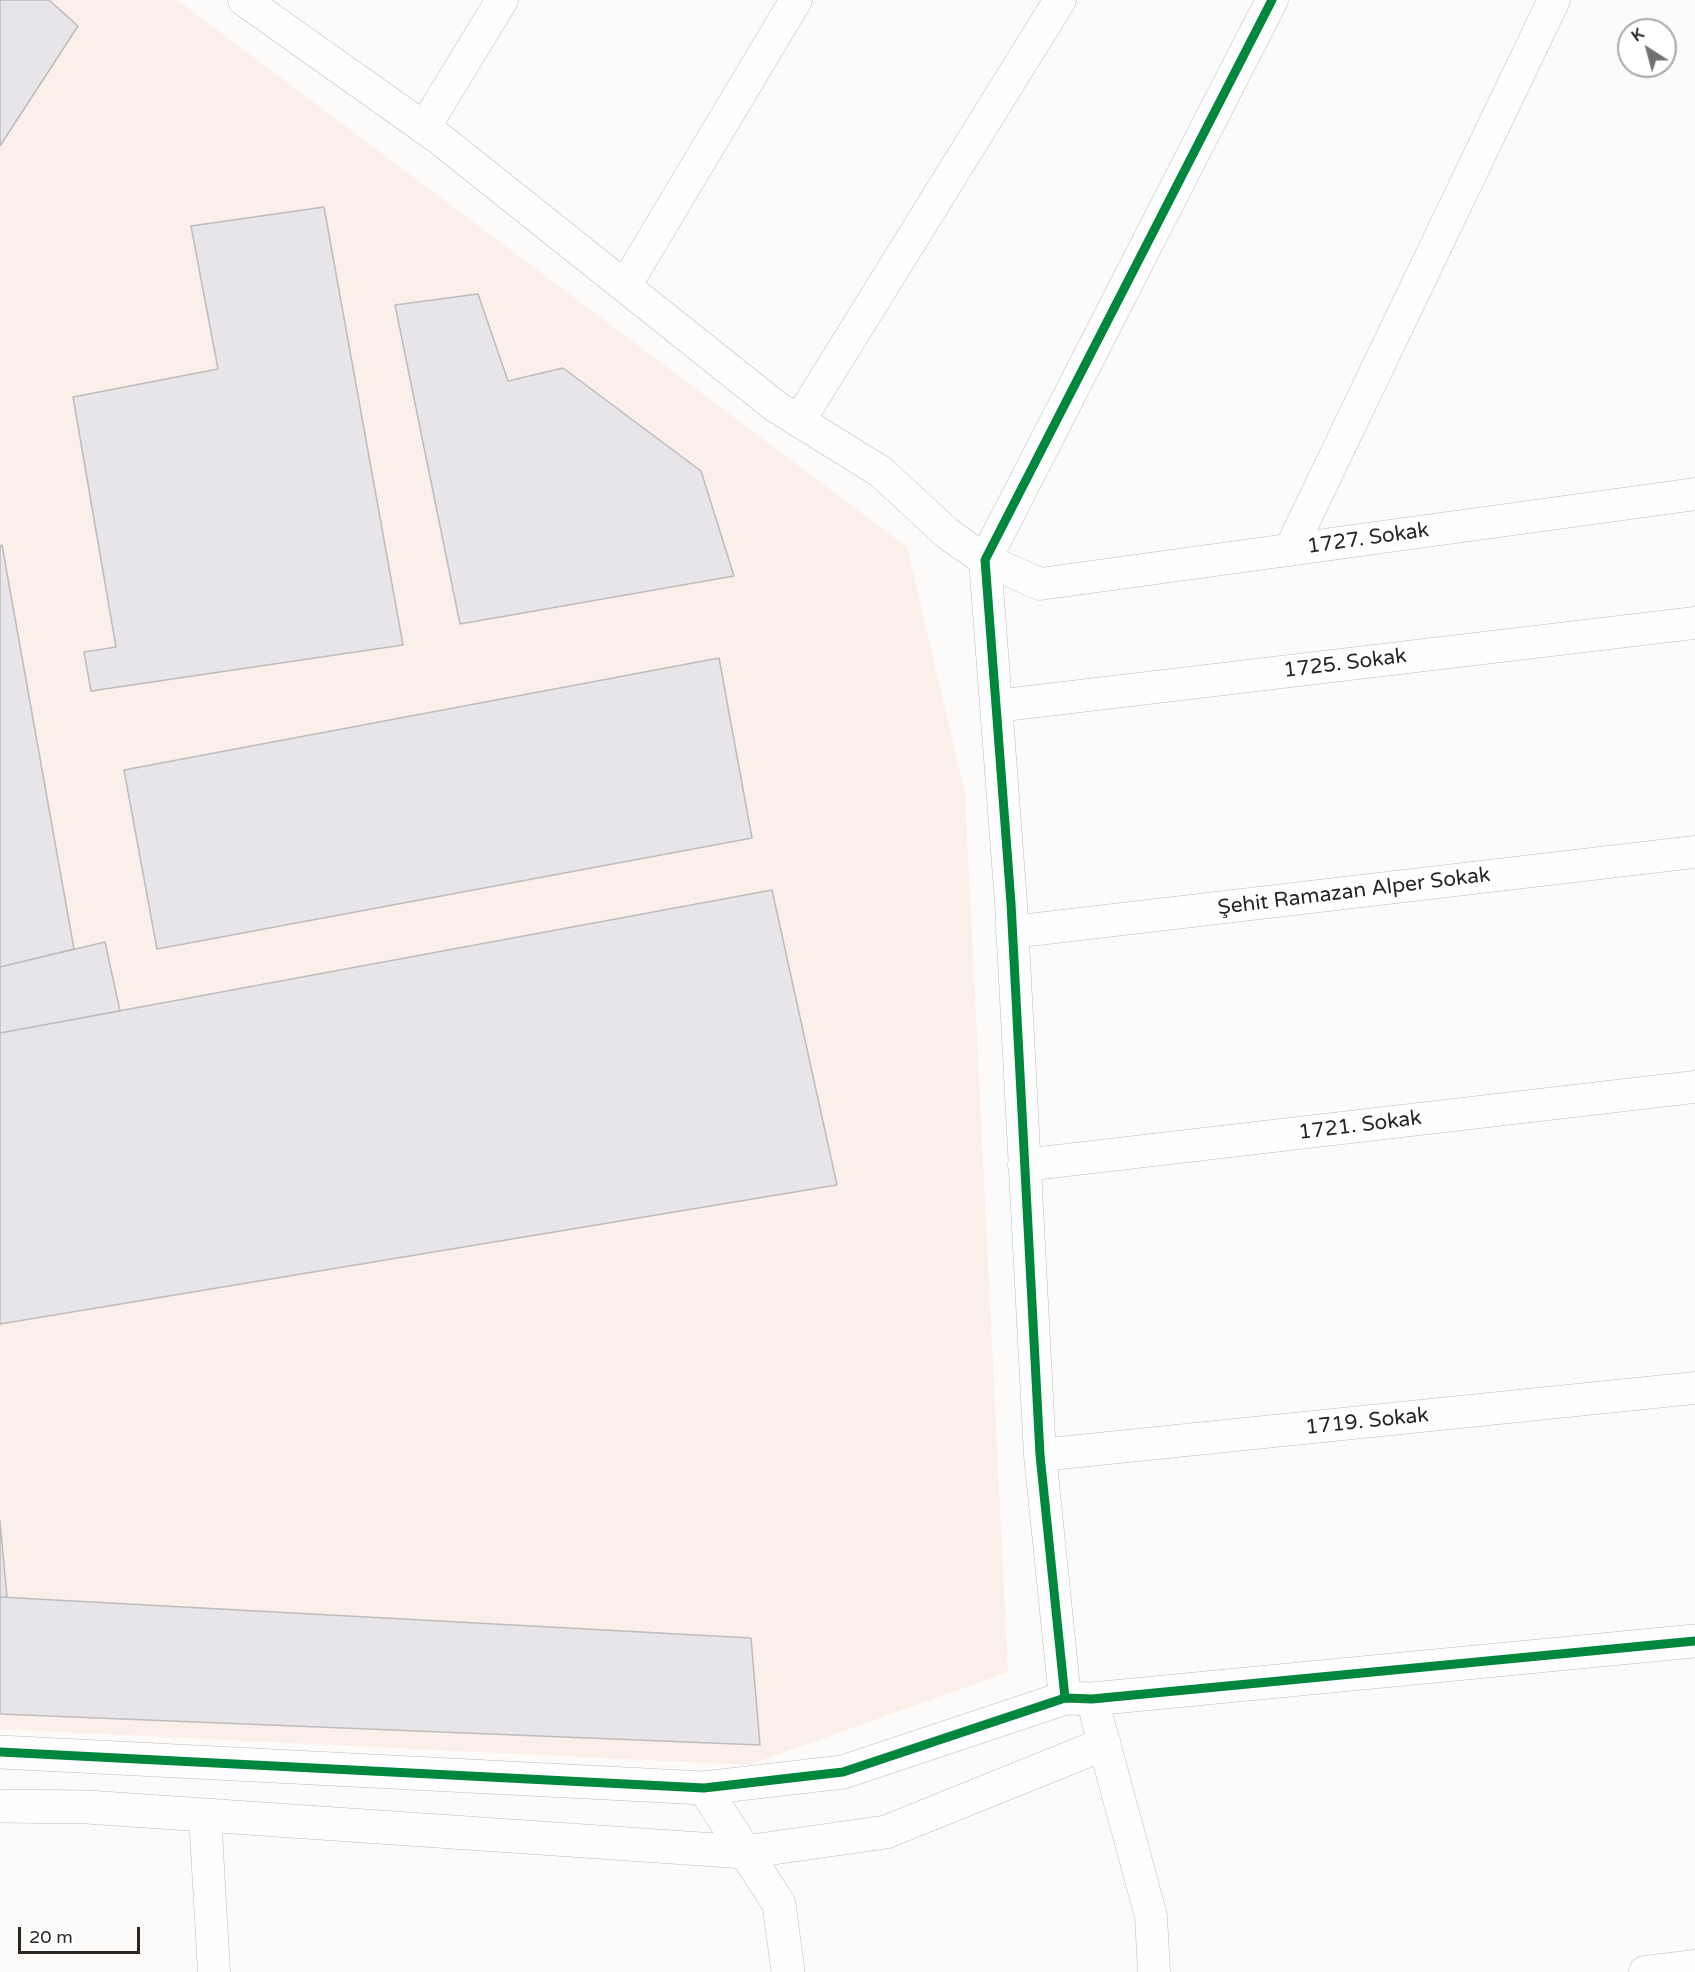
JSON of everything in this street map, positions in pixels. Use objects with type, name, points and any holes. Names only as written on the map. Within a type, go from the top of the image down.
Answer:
[{"type":"street","points":[[244,0],[424,128],[775,406],[881,472],[948,534],[985,560]]},
{"type":"street","points":[[424,128],[502,0]]},
{"type":"street","points":[[625,286],[796,0]]},
{"type":"street","points":[[800,421],[1060,0]]},
{"type":"street","points":[[1154,1972],[1151,1916],[1104,1743],[1078,1699],[1040,1455],[1012,932],[985,560],[1272,0]]},
{"type":"street","points":[[1290,550],[1554,0]]},
{"type":"street","name":"1727. Sokak","points":[[985,560],[1040,584],[1695,494]]},
{"type":"street","name":"1725. Sokak","points":[[996,706],[1695,622]]},
{"type":"street","name":"Şehit Ramazan Alper Sokak","points":[[1012,932],[1695,852]]},
{"type":"street","name":"1721. Sokak","points":[[1024,1165],[1695,1087]]},
{"type":"street","name":"1719. Sokak","points":[[1040,1455],[1695,1388]]},
{"type":"street","points":[[0,1752],[704,1788],[843,1772],[1078,1699],[1695,1641]]},
{"type":"street","points":[[0,1806],[87,1807],[745,1852],[886,1832],[1104,1743]]},
{"type":"street","points":[[704,1788],[779,1904],[788,1972]]},
{"type":"street","points":[[206,1815],[214,1972]]},
{"type":"street","points":[[1645,1972],[1695,1966]]},
{"type":"shaded area","points":[[0,0],[177,0],[907,547],[965,793],[1008,1672],[749,1765],[0,1729]]},
{"type":"building","points":[[0,0],[49,0],[78,26],[0,146]]},
{"type":"building","points":[[324,207],[403,645],[91,691],[84,652],[116,647],[73,397],[218,369],[191,226]]},
{"type":"building","points":[[478,294],[508,381],[563,368],[701,471],[734,576],[460,624],[395,305]]},
{"type":"building","points":[[2,545],[74,949],[0,967],[0,546]]},
{"type":"building","points":[[719,658],[752,838],[157,949],[124,770]]},
{"type":"building","points":[[772,890],[837,1185],[0,1324],[0,1033]]},
{"type":"building","points":[[105,942],[120,1011],[0,1033],[0,967]]},
{"type":"building","points":[[0,1521],[7,1597],[0,1597]]},
{"type":"building","points":[[0,1597],[751,1638],[760,1745],[0,1714]]},
{"type":"cycle path","points":[[1065,1698],[1040,1455],[1011,903],[985,560],[1272,0]]},
{"type":"cycle path","points":[[0,1752],[704,1788],[843,1772],[1065,1698],[1092,1699],[1695,1641]]}]
